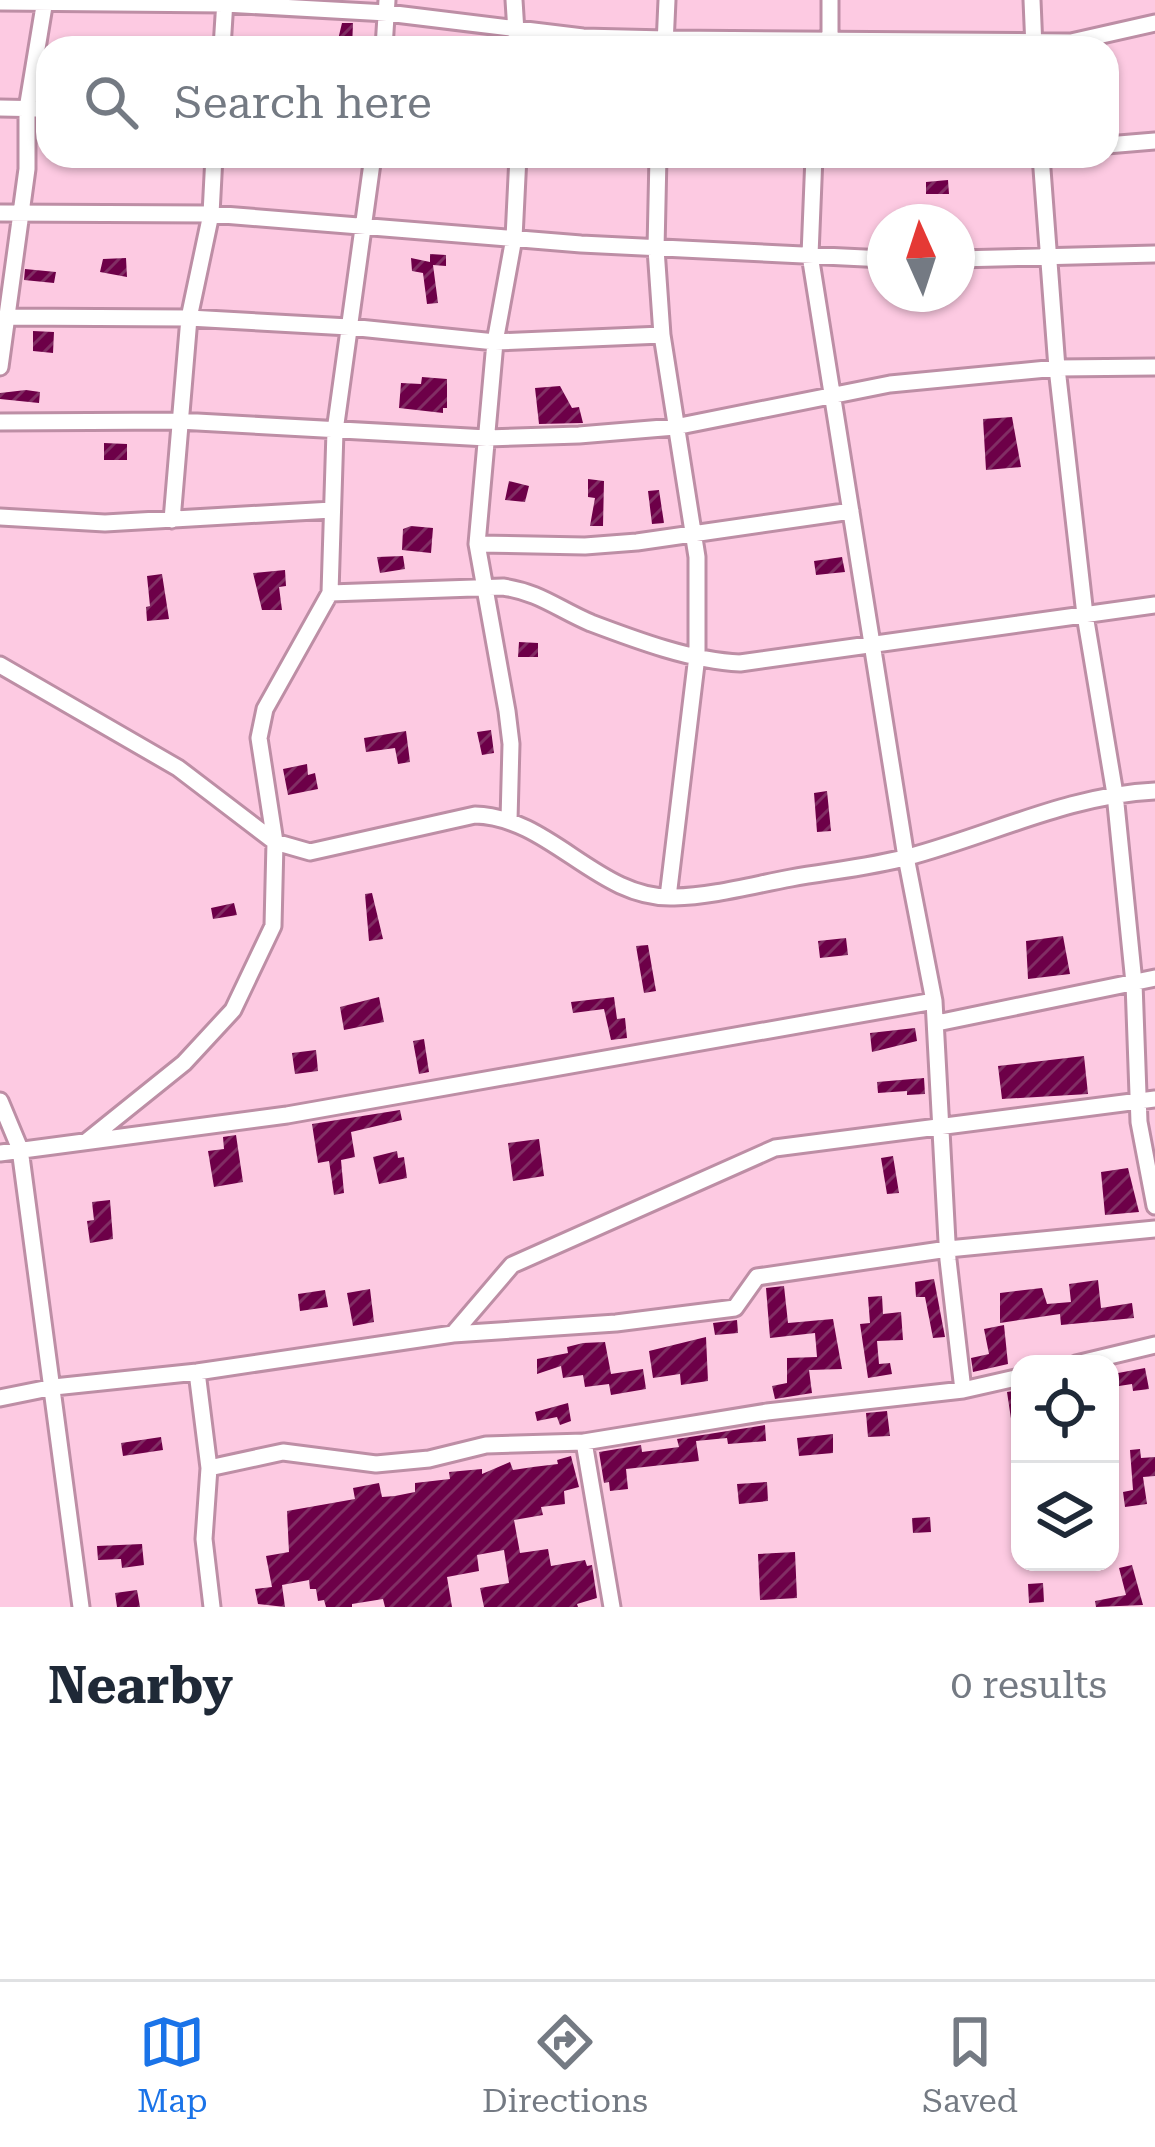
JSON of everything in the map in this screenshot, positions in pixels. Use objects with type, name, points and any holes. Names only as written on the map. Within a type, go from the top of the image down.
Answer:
[{"type":"street","points":[[514,0],[516,36]]},
{"type":"street","points":[[665,36],[667,0]]},
{"type":"street","points":[[830,0],[830,36]]},
{"type":"street","points":[[1032,0],[1034,36]]},
{"type":"street","points":[[0,2],[387,6],[501,36]]},
{"type":"street","points":[[39,36],[45,2]]},
{"type":"street","points":[[223,36],[225,2]]},
{"type":"street","points":[[385,36],[387,6]]},
{"type":"street","points":[[1105,36],[1155,23]]},
{"type":"street","points":[[0,367],[27,169],[27,109],[36,56]]},
{"type":"street","points":[[0,108],[36,109]]},
{"type":"street","points":[[1119,144],[1155,141]]},
{"type":"street","points":[[172,520],[189,319],[211,214],[213,168]]},
{"type":"street","points":[[87,1141],[184,1063],[233,1010],[273,926],[275,842],[259,750],[261,723],[330,592],[334,431],[371,168]]},
{"type":"street","points":[[509,820],[511,744],[477,544],[495,342],[514,238],[517,168]]},
{"type":"street","points":[[658,168],[656,248],[662,335],[694,535],[697,656],[668,897]]},
{"type":"street","points":[[814,168],[810,255],[937,1023],[948,1249],[963,1390]]},
{"type":"street","points":[[1042,168],[1057,368],[1085,615],[1115,794],[1155,1206]]},
{"type":"street","points":[[0,213],[211,214],[656,248],[867,258]]},
{"type":"street","points":[[975,258],[1155,254]]},
{"type":"street","points":[[7,317],[349,327],[495,342],[662,335]]},
{"type":"street","points":[[0,422],[178,421],[488,438],[675,427],[890,384],[1057,368],[1155,367]]},
{"type":"street","points":[[0,517],[105,523],[332,510]]},
{"type":"street","points":[[477,544],[585,546],[851,511]]},
{"type":"street","points":[[330,592],[530,591],[590,622],[697,656],[740,663],[1155,605]]},
{"type":"street","points":[[0,664],[178,768],[275,842],[310,852],[475,815],[509,820],[622,886],[668,897],[906,857],[1074,804],[1155,791]]},
{"type":"street","points":[[937,1023],[1155,978]]},
{"type":"street","points":[[0,1153],[286,1114],[934,1001]]},
{"type":"street","points":[[453,1334],[512,1265],[775,1148],[1146,1100]]},
{"type":"street","points":[[0,1101],[20,1149],[81,1607]]},
{"type":"street","points":[[0,1398],[453,1334],[616,1323],[735,1308],[757,1276],[948,1249],[1155,1229]]},
{"type":"street","points":[[1116,1355],[1155,1346]]},
{"type":"street","points":[[197,1372],[209,1468],[204,1539],[212,1607]]},
{"type":"street","points":[[209,1468],[283,1452],[376,1464],[429,1459],[486,1445],[584,1442],[767,1412],[963,1390],[1011,1379]]},
{"type":"street","points":[[584,1442],[612,1607]]},
{"type":"building","points":[[342,23],[353,23],[352,36],[339,36]]},
{"type":"building","points":[[948,180],[949,194],[926,194],[926,182]]},
{"type":"building","points":[[430,254],[446,255],[446,266],[433,265],[438,303],[427,304],[423,273],[412,271],[411,258],[430,262]]},
{"type":"building","points":[[126,258],[127,277],[100,272],[103,259]]},
{"type":"building","points":[[25,269],[56,272],[54,283],[24,280]]},
{"type":"building","points":[[33,331],[54,332],[53,353],[33,351]]},
{"type":"building","points":[[422,377],[447,379],[443,413],[399,408],[401,383],[421,384]]},
{"type":"building","points":[[560,386],[572,408],[579,407],[583,423],[539,424],[535,388]]},
{"type":"building","points":[[40,392],[39,403],[0,399],[0,393]]},
{"type":"building","points":[[1012,417],[1021,467],[986,470],[983,419]]},
{"type":"building","points":[[104,443],[127,444],[127,460],[104,460]]},
{"type":"building","points":[[588,479],[604,481],[603,526],[590,526],[595,498],[588,497]]},
{"type":"building","points":[[509,481],[529,486],[525,502],[505,500]]},
{"type":"building","points":[[659,490],[664,523],[652,524],[648,491]]},
{"type":"building","points":[[433,528],[431,553],[402,550],[403,529]]},
{"type":"building","points":[[403,556],[405,569],[380,573],[377,557]]},
{"type":"building","points":[[842,557],[845,572],[816,575],[814,561]]},
{"type":"building","points":[[285,570],[286,586],[279,587],[282,610],[262,610],[253,573]]},
{"type":"building","points":[[162,574],[169,619],[147,621],[147,576]]},
{"type":"building","points":[[519,642],[538,643],[538,657],[518,657]]},
{"type":"building","points":[[491,730],[494,753],[482,755],[477,732]]},
{"type":"building","points":[[406,731],[410,762],[398,764],[395,748],[366,752],[364,738]]},
{"type":"building","points":[[307,764],[308,775],[315,773],[318,789],[288,795],[283,769]]},
{"type":"building","points":[[827,791],[831,831],[817,832],[814,793]]},
{"type":"building","points":[[372,893],[383,939],[369,941],[365,894]]},
{"type":"building","points":[[234,903],[237,915],[213,919],[211,908]]},
{"type":"building","points":[[1063,936],[1070,974],[1028,979],[1026,941]]},
{"type":"building","points":[[846,938],[848,955],[820,958],[818,941]]},
{"type":"building","points":[[648,945],[656,991],[644,993],[636,946]]},
{"type":"building","points":[[379,997],[384,1022],[344,1030],[340,1007]]},
{"type":"building","points":[[614,997],[617,1019],[625,1018],[627,1038],[611,1040],[604,1009],[573,1013],[571,1002]]},
{"type":"building","points":[[915,1028],[917,1041],[872,1052],[870,1033]]},
{"type":"building","points":[[424,1039],[429,1072],[419,1074],[413,1041]]},
{"type":"building","points":[[316,1050],[318,1071],[295,1074],[292,1053]]},
{"type":"building","points":[[1084,1056],[1088,1094],[1002,1099],[998,1066]]},
{"type":"building","points":[[924,1078],[925,1094],[878,1093],[877,1082]]},
{"type":"building","points":[[400,1110],[402,1120],[351,1132],[355,1157],[341,1160],[344,1193],[334,1195],[329,1161],[318,1163],[312,1124]]},
{"type":"building","points":[[236,1135],[243,1182],[214,1187],[208,1151],[224,1149],[223,1137]]},
{"type":"building","points":[[539,1139],[544,1176],[513,1181],[508,1143]]},
{"type":"building","points":[[397,1151],[398,1158],[404,1157],[407,1178],[379,1184],[373,1157]]},
{"type":"building","points":[[893,1156],[899,1193],[887,1194],[881,1158]]},
{"type":"building","points":[[1128,1168],[1139,1212],[1105,1215],[1101,1172]]},
{"type":"building","points":[[110,1200],[113,1239],[90,1243],[87,1221],[94,1220],[92,1202]]},
{"type":"building","points":[[934,1279],[945,1337],[933,1338],[925,1297],[916,1297],[915,1282]]},
{"type":"building","points":[[1098,1280],[1101,1308],[1132,1303],[1134,1318],[1061,1325],[1060,1314],[1000,1323],[1000,1293],[1042,1288],[1047,1304],[1071,1302],[1069,1284]]},
{"type":"building","points":[[784,1286],[788,1323],[833,1319],[842,1369],[809,1370],[812,1393],[775,1399],[772,1386],[787,1383],[787,1358],[817,1357],[815,1333],[770,1338],[766,1288]]},
{"type":"building","points":[[370,1289],[374,1322],[353,1326],[347,1293]]},
{"type":"building","points":[[325,1290],[328,1307],[300,1311],[298,1294]]},
{"type":"building","points":[[882,1296],[883,1314],[901,1312],[903,1340],[877,1341],[879,1364],[890,1363],[892,1374],[868,1378],[860,1324],[870,1323],[868,1297]]},
{"type":"building","points":[[737,1320],[738,1333],[715,1335],[713,1323]]},
{"type":"building","points":[[1004,1325],[1008,1364],[973,1372],[971,1358],[989,1354],[984,1329]]},
{"type":"building","points":[[706,1337],[708,1381],[681,1385],[680,1374],[653,1378],[649,1351]]},
{"type":"building","points":[[605,1342],[611,1374],[643,1369],[646,1389],[611,1395],[609,1384],[585,1387],[583,1375],[563,1378],[561,1366],[537,1374],[537,1359],[568,1353],[567,1347],[583,1343]]},
{"type":"building","points":[[1145,1368],[1149,1389],[1119,1386],[1119,1373]]},
{"type":"building","points":[[568,1403],[571,1421],[560,1425],[557,1417],[537,1421],[535,1412]]},
{"type":"building","points":[[887,1411],[890,1436],[868,1437],[866,1413]]},
{"type":"building","points":[[765,1425],[766,1441],[696,1441],[699,1461],[626,1469],[628,1489],[610,1491],[609,1482],[604,1483],[599,1452],[641,1445],[642,1452],[679,1447],[677,1439]]},
{"type":"building","points":[[833,1434],[833,1453],[799,1456],[797,1438]]},
{"type":"building","points":[[161,1437],[163,1450],[123,1456],[121,1443]]},
{"type":"building","points":[[1140,1449],[1141,1458],[1155,1457],[1155,1476],[1143,1477],[1147,1504],[1125,1507],[1123,1492],[1133,1490],[1130,1450]]},
{"type":"building","points":[[571,1456],[579,1487],[564,1491],[565,1504],[541,1507],[543,1515],[514,1520],[520,1553],[548,1549],[551,1566],[585,1560],[587,1566],[592,1565],[597,1598],[578,1607],[484,1607],[480,1588],[509,1583],[504,1550],[477,1555],[479,1571],[447,1577],[452,1607],[385,1607],[383,1599],[352,1607],[326,1607],[324,1600],[318,1601],[316,1589],[310,1589],[309,1580],[282,1585],[285,1607],[258,1604],[255,1589],[272,1587],[266,1556],[289,1552],[287,1511],[355,1499],[353,1488],[379,1483],[382,1497],[395,1496],[415,1492],[415,1483],[450,1479],[449,1472],[482,1469],[482,1474],[510,1462],[513,1470],[558,1464],[557,1460]]},
{"type":"building","points":[[767,1482],[768,1501],[739,1504],[737,1484]]},
{"type":"building","points":[[930,1517],[931,1532],[913,1533],[912,1518]]},
{"type":"building","points":[[142,1544],[144,1565],[122,1568],[121,1559],[98,1560],[97,1546]]},
{"type":"building","points":[[795,1552],[797,1598],[760,1600],[758,1554]]},
{"type":"building","points":[[1132,1565],[1143,1605],[1096,1607],[1095,1601],[1126,1595],[1119,1568]]},
{"type":"building","points":[[1043,1583],[1044,1602],[1029,1603],[1028,1584]]},
{"type":"building","points":[[137,1590],[140,1607],[117,1607],[115,1593]]}]
